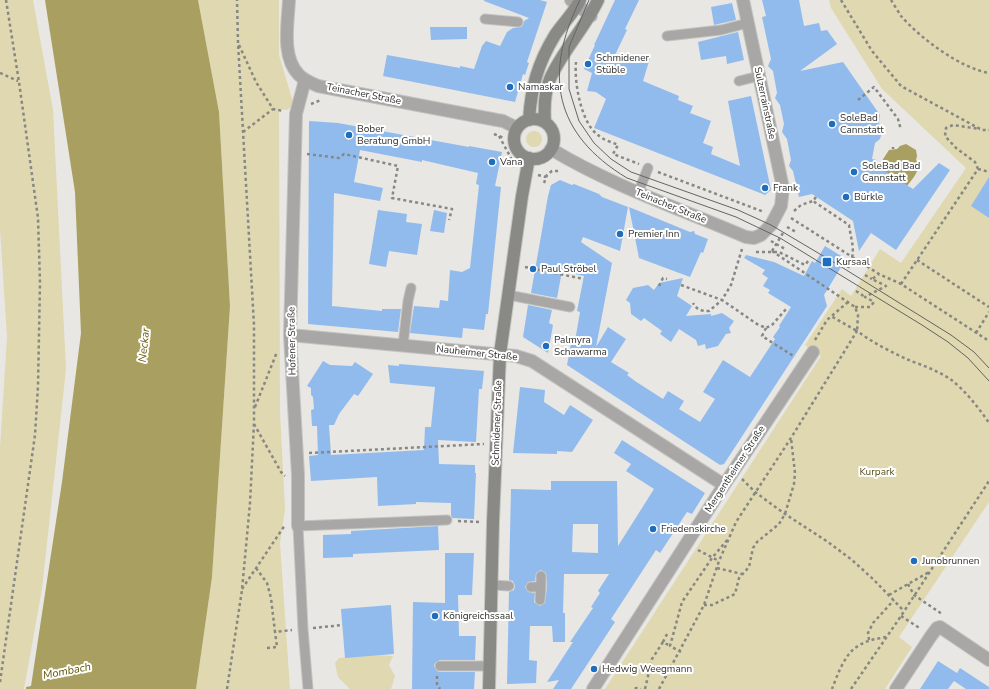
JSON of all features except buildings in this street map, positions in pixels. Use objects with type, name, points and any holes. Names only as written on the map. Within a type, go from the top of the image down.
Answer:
[{"type":"main road","points":[[545,122],[544,102],[550,80],[559,62],[591,16],[598,0]]},
{"type":"main road","points":[[529,120],[530,100],[536,75],[556,35],[576,2]]},
{"type":"main road","points":[[529,120],[540,120],[545,122],[553,131],[554,144],[551,150],[541,158],[529,158],[524,156],[516,148],[514,142],[517,128],[529,120]]},
{"type":"main road","name":"Schmidener Straße","points":[[489,689],[493,522],[500,354],[529,158]]},
{"type":"street","points":[[289,0],[287,46],[291,63],[298,74],[305,80]]},
{"type":"street","name":"Sulzerrainstraße","points":[[743,0],[783,188],[781,206]]},
{"type":"street","points":[[576,2],[591,16]]},
{"type":"street","name":"Teinacher Straße","points":[[305,80],[318,86],[503,121],[517,128]]},
{"type":"street","name":"Hofener Straße","points":[[298,524],[298,475],[290,335],[296,114],[305,80]]},
{"type":"street","name":"Teinacher Straße","points":[[551,150],[574,164],[603,178],[746,237],[754,238],[761,235],[771,225],[781,206]]},
{"type":"street","name":"Nauheimer Straße","points":[[290,335],[500,354],[516,356],[532,361],[724,485]]},
{"type":"street","name":"Mergentheimer Straße","points":[[593,689],[724,485],[813,352]]},
{"type":"street","points":[[896,689],[931,636],[937,628],[940,627],[989,660]]},
{"type":"lane","points":[[485,19],[518,22]]},
{"type":"lane","points":[[667,36],[721,30],[748,23]]},
{"type":"lane","points":[[739,81],[759,76]]},
{"type":"lane","points":[[638,193],[648,168]]},
{"type":"lane","points":[[404,345],[408,301],[411,288]]},
{"type":"lane","points":[[508,295],[570,307]]},
{"type":"lane","points":[[298,524],[447,520]]},
{"type":"lane","name":"Hofener Straße","points":[[298,524],[303,629],[308,689]]},
{"type":"lane","points":[[540,600],[536,587],[541,576]]},
{"type":"lane","points":[[492,586],[509,586]]},
{"type":"lane","points":[[440,666],[490,666]]},
{"type":"path","points":[[0,681],[35,435],[38,386],[40,282],[38,218],[6,0]]},
{"type":"path","points":[[227,689],[242,590],[250,503],[254,423],[254,325],[237,0]]},
{"type":"path","points":[[841,0],[872,51],[901,86],[982,130]]},
{"type":"path","points":[[891,0],[902,16],[952,58],[979,71],[989,73]]},
{"type":"path","points":[[238,42],[256,82],[273,109],[243,132]]},
{"type":"path","points":[[578,56],[575,63],[577,93],[589,127],[599,136],[618,145],[613,154],[775,218]]},
{"type":"path","points":[[0,73],[19,82]]},
{"type":"path","points":[[858,100],[874,88],[898,120],[901,130]]},
{"type":"path","points":[[978,170],[975,162],[956,148],[945,136],[946,128],[953,124],[989,130]]},
{"type":"path","points":[[295,153],[339,158],[344,154],[398,166],[392,198],[452,209],[449,220]]},
{"type":"path","points":[[544,183],[547,175],[552,171],[559,170],[569,175],[574,164]]},
{"type":"path","points":[[978,170],[989,172]]},
{"type":"path","points":[[901,284],[978,170]]},
{"type":"path","points":[[794,211],[813,201],[816,197]]},
{"type":"path","points":[[813,201],[849,225],[854,252],[848,268]]},
{"type":"path","points":[[791,218],[879,274],[901,284],[989,341]]},
{"type":"path","points":[[786,227],[796,232]]},
{"type":"path","points":[[776,244],[785,249]]},
{"type":"path","points":[[693,303],[696,308],[701,311],[709,311],[722,300],[731,284],[743,247]]},
{"type":"path","points":[[659,689],[704,605],[719,561],[736,522],[858,331],[858,315],[855,307],[772,251],[779,252],[804,265],[809,260]]},
{"type":"path","points":[[917,260],[989,307]]},
{"type":"path","points":[[512,265],[584,279]]},
{"type":"path","points":[[872,279],[879,274]]},
{"type":"path","points":[[864,297],[886,286],[865,275]]},
{"type":"path","points":[[659,286],[663,278],[667,280]]},
{"type":"path","points":[[681,285],[722,300],[757,324],[766,328],[772,326],[787,308]]},
{"type":"path","points":[[855,307],[870,307],[874,302],[856,292]]},
{"type":"path","points":[[813,352],[815,337],[827,320],[848,302]]},
{"type":"path","points":[[976,333],[989,312]]},
{"type":"path","points":[[831,316],[885,348],[911,361],[931,368],[951,380],[978,406],[989,423]]},
{"type":"path","points":[[766,328],[762,336],[805,364]]},
{"type":"path","points":[[254,409],[275,355],[290,335]]},
{"type":"path","points":[[254,423],[284,476],[298,475]]},
{"type":"path","points":[[704,605],[712,604],[735,594],[742,574],[749,567],[753,548],[757,542],[780,524],[785,514],[796,473],[791,438]]},
{"type":"path","points":[[296,454],[496,443]]},
{"type":"path","points":[[732,473],[746,482],[756,492],[785,514],[828,542],[868,574],[904,611]]},
{"type":"path","points":[[851,689],[901,616],[989,481]]},
{"type":"path","points":[[447,520],[493,522]]},
{"type":"path","points":[[242,590],[286,525],[298,524]]},
{"type":"path","points":[[670,646],[682,602],[712,558],[730,537]]},
{"type":"path","points":[[687,544],[719,561]]},
{"type":"path","points":[[256,568],[267,583],[271,598]]},
{"type":"path","points":[[717,568],[742,574]]},
{"type":"path","points":[[889,595],[931,570]]},
{"type":"path","points":[[908,584],[914,595],[942,614]]},
{"type":"path","points":[[870,640],[868,633],[872,622],[894,600]]},
{"type":"path","points":[[901,616],[931,636]]},
{"type":"path","points":[[267,648],[277,647],[275,632]]},
{"type":"path","points":[[645,689],[652,659],[668,632]]},
{"type":"path","points":[[832,689],[841,666],[857,646],[870,640],[886,637]]},
{"type":"path","points":[[663,642],[680,652]]},
{"type":"path","points":[[635,689],[641,689]]},
{"type":"green space","points":[[0,0],[33,0],[53,110],[66,369],[42,589],[24,689],[0,689],[0,448],[7,337],[0,229]]},
{"type":"green space","points":[[198,0],[279,0],[279,55],[293,102],[291,107],[287,110],[279,109],[280,412],[285,509],[280,543],[290,689],[196,689],[212,577],[230,306],[219,112]]},
{"type":"green space","name":"Kurpark","points":[[829,0],[989,0],[989,502],[899,637],[912,647],[885,689],[605,689],[821,356],[805,345],[842,289],[851,296],[880,249],[901,263],[966,168],[882,89],[831,8]]},
{"type":"green space","points":[[531,131],[537,131],[542,136],[540,145],[537,147],[531,147],[526,142],[526,136]]},
{"type":"green space","points":[[374,655],[393,656],[389,665],[395,676],[391,689],[350,689],[338,677],[335,663],[339,658]]},
{"type":"water","points":[[45,0],[198,0],[219,112],[230,306],[212,577],[196,689],[26,689],[26,687],[31,686],[62,482],[81,333],[75,192]]},
{"type":"water","points":[[906,144],[916,150],[916,160],[918,163],[918,170],[907,186],[878,167],[889,150],[897,149]]},
{"type":"tram line","points":[[580,0],[568,27],[561,53],[559,77],[562,100],[570,122],[584,142],[603,161],[627,178],[736,217],[780,238],[948,342],[968,358],[989,381]]},
{"type":"tram line","points":[[589,0],[569,47],[569,89],[579,121],[594,143],[611,159],[631,172],[738,210],[771,225],[951,335],[974,352],[989,368]]},
{"type":"place","name":"Schmidener Stüble","points":[[588,64]]},
{"type":"place","name":"Namaskar","points":[[510,87]]},
{"type":"place","name":"SoleBad Cannstatt","points":[[832,124]]},
{"type":"place","name":"Bober Beratung GmbH","points":[[349,135]]},
{"type":"place","name":"Vana","points":[[492,162]]},
{"type":"place","name":"SoleBad Bad Cannstatt","points":[[854,172]]},
{"type":"place","name":"Frank","points":[[765,188]]},
{"type":"place","name":"Bürkle","points":[[846,197]]},
{"type":"place","name":"Premier Inn","points":[[620,234]]},
{"type":"place","name":"Kursaal","points":[[827,262]]},
{"type":"place","name":"Paul Ströbel","points":[[533,269]]},
{"type":"place","name":"Palmyra Schawarma","points":[[546,346]]},
{"type":"place","name":"Friedenskirche","points":[[653,529]]},
{"type":"place","name":"Junobrunnen","points":[[914,561]]},
{"type":"place","name":"Königreichssaal","points":[[435,616]]},
{"type":"place","name":"Hedwig Weegmann","points":[[594,669]]},
{"type":"water label","name":"Neckar","points":[[144,345]]},
{"type":"water label","name":"Mombach","points":[[67,671]]}]
